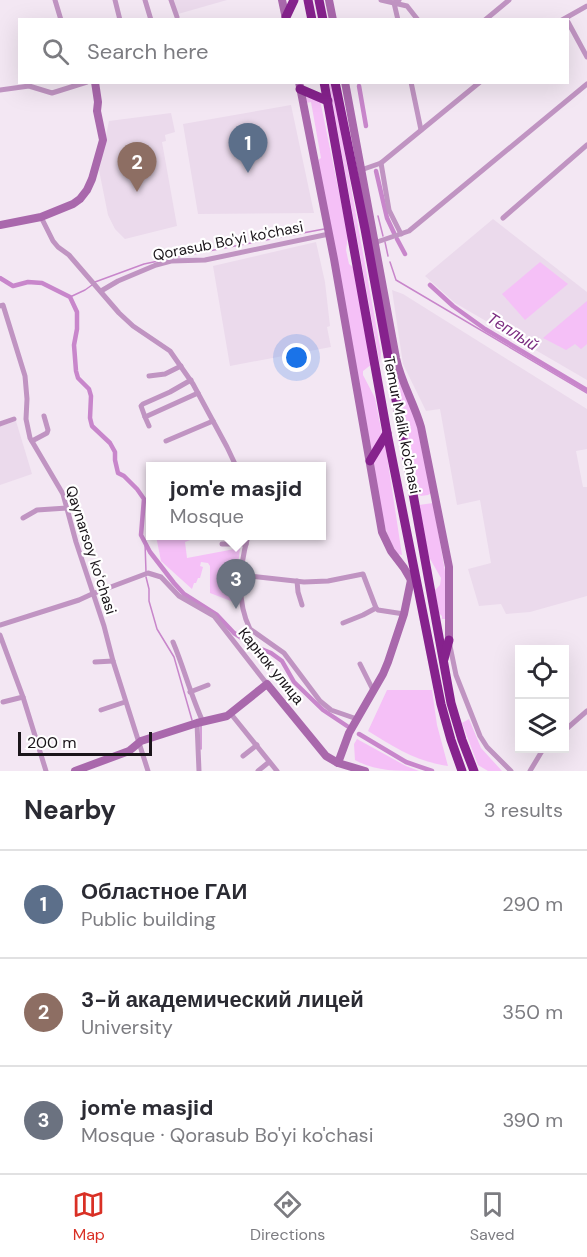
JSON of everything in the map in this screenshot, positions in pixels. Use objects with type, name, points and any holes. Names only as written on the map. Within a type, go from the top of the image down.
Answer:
[{"type":"highway","points":[[286,18],[294,0]]},
{"type":"highway","points":[[308,0],[312,18]]},
{"type":"highway","points":[[319,0],[323,18]]},
{"type":"highway","name":"Temur Malik ko'chasi","points":[[324,84],[414,580],[443,710],[461,769]]},
{"type":"highway","name":"Temur Malik ko'chasi","points":[[335,84],[368,229],[391,377],[443,661],[454,715],[473,769]]},
{"type":"highway","points":[[299,86],[328,101]]},
{"type":"highway","points":[[378,381],[383,374],[391,377]]},
{"type":"highway","points":[[370,461],[387,433]]},
{"type":"highway","points":[[414,580],[428,578]]},
{"type":"highway","points":[[443,661],[449,640]]},
{"type":"street","points":[[55,0],[60,18]]},
{"type":"street","points":[[115,0],[120,18]]},
{"type":"street","points":[[145,0],[150,18]]},
{"type":"street","points":[[171,0],[177,17]]},
{"type":"street","points":[[282,0],[286,18]]},
{"type":"street","points":[[329,0],[333,18]]},
{"type":"street","points":[[381,0],[407,6],[416,18]]},
{"type":"street","points":[[486,18],[508,0]]},
{"type":"street","points":[[397,2],[398,18]]},
{"type":"street","points":[[568,18],[587,6]]},
{"type":"street","points":[[569,27],[587,57]]},
{"type":"street","points":[[0,90],[30,84],[52,93],[81,84]]},
{"type":"street","points":[[0,225],[41,217],[76,202],[85,194],[91,183],[103,140],[97,111],[95,84]]},
{"type":"street","points":[[345,84],[361,170],[368,229],[374,243],[401,377],[421,427],[448,567],[449,640],[456,675],[480,736],[487,747],[511,771]]},
{"type":"street","points":[[411,84],[421,130]]},
{"type":"street","points":[[361,170],[381,163],[478,84]]},
{"type":"street","points":[[374,243],[414,227],[587,84]]},
{"type":"street","points":[[299,86],[329,234],[382,532],[391,551],[414,580],[388,662],[353,725],[338,767],[365,771]]},
{"type":"street","points":[[503,218],[587,145]]},
{"type":"street","points":[[381,163],[389,210],[401,234]]},
{"type":"street","points":[[41,217],[53,241],[69,255],[119,313],[133,326],[168,349],[191,380],[234,462]]},
{"type":"street","name":"Qorasub Bo'yi ko'chasi","points":[[97,286],[118,281],[171,261],[205,260],[329,234]]},
{"type":"street","points":[[380,313],[385,302]]},
{"type":"street","name":"Qaynarsoy koʻchasi","points":[[1,306],[25,376],[26,419],[32,441],[63,494],[92,594],[104,626],[112,661],[148,771]]},
{"type":"street","points":[[149,376],[165,374],[181,366]]},
{"type":"street","points":[[149,426],[142,404],[191,380]]},
{"type":"street","points":[[145,417],[198,393]]},
{"type":"street","points":[[32,441],[47,433],[44,416]]},
{"type":"street","points":[[0,424],[14,419]]},
{"type":"street","points":[[166,441],[213,421]]},
{"type":"street","points":[[23,518],[37,510],[67,508]]},
{"type":"street","points":[[247,540],[241,575],[242,604],[250,629],[284,653],[320,702],[353,725]]},
{"type":"street","points":[[222,544],[246,544]]},
{"type":"street","name":"Карнок улица","points":[[92,594],[147,574],[161,577],[179,596],[214,616],[326,756],[338,767]]},
{"type":"street","points":[[241,575],[297,581],[328,580],[363,574],[378,610],[404,614]]},
{"type":"street","points":[[297,581],[302,606]]},
{"type":"street","points":[[0,625],[92,594]]},
{"type":"street","points":[[343,623],[376,608]]},
{"type":"street","points":[[0,635],[23,697],[46,771]]},
{"type":"street","points":[[173,642],[182,663],[200,722],[199,771]]},
{"type":"street","points":[[95,662],[112,661]]},
{"type":"street","points":[[360,664],[373,690]]},
{"type":"street","points":[[75,771],[125,753],[141,741],[231,714],[267,684]]},
{"type":"street","points":[[190,692],[208,685]]},
{"type":"street","points":[[3,702],[23,697]]},
{"type":"street","points":[[101,710],[125,702]]},
{"type":"street","points":[[569,727],[587,711]]},
{"type":"street","points":[[231,714],[277,771]]},
{"type":"street","points":[[243,756],[257,745]]},
{"type":"street","points":[[531,771],[541,753]]},
{"type":"street","points":[[258,771],[269,762]]},
{"type":"shaded area","points":[[173,0],[227,0],[178,14]]},
{"type":"shaded area","points":[[329,84],[332,84],[381,352],[380,365]]},
{"type":"shaded area","points":[[305,97],[320,100],[348,236],[346,250],[349,264],[354,268],[372,364],[363,371],[363,375],[375,398],[382,434],[372,453],[317,161],[321,158],[311,102],[306,103]]},
{"type":"shaded area","points":[[291,105],[314,213],[198,214],[183,124]]},
{"type":"shaded area","points":[[171,113],[175,132],[165,135],[166,141],[162,142],[177,226],[125,239],[115,229],[108,215],[99,170],[109,121]]},
{"type":"shaded area","points":[[493,219],[587,292],[587,380],[455,303],[425,276]]},
{"type":"shaded area","points":[[316,242],[325,282],[330,326],[327,327],[331,347],[230,366],[213,266]]},
{"type":"shaded area","points":[[540,262],[568,284],[525,320],[502,294]]},
{"type":"shaded area","points":[[392,290],[403,294],[587,409],[587,449],[576,451],[583,487],[587,487],[587,596],[530,612],[506,614],[501,604],[479,606],[468,569],[491,563],[480,500],[457,505],[440,409],[426,411],[403,364]]},
{"type":"shaded area","points":[[587,301],[587,344],[581,349],[575,344],[566,350],[543,338]]},
{"type":"shaded area","points":[[385,307],[416,420],[431,493],[428,495],[421,496],[416,493]]},
{"type":"shaded area","points":[[16,421],[32,474],[0,485],[0,426]]},
{"type":"shaded area","points":[[385,443],[402,555],[398,554],[387,533],[378,497],[373,460]]},
{"type":"shaded area","points":[[433,503],[445,571],[445,619],[442,619],[439,613],[435,590],[440,585],[441,578],[429,557],[419,505]]},
{"type":"shaded area","points":[[157,540],[190,540],[185,542],[187,558],[240,548],[236,603],[210,593],[208,563],[201,562],[200,566],[203,567],[200,578],[194,583],[192,589],[161,561]]},
{"type":"shaded area","points":[[387,690],[432,690],[437,725],[448,766],[416,757],[368,731]]},
{"type":"shaded area","points":[[469,719],[481,748],[502,771],[488,771],[478,765],[462,723]]},
{"type":"shaded area","points":[[357,739],[419,771],[378,768],[355,760],[354,744]]},
{"type":"waterway","name":"Теплый","points":[[359,86],[366,126]]},
{"type":"waterway","name":"Теплый","points":[[376,171],[387,218],[394,233]]},
{"type":"waterway","points":[[378,216],[383,236]]},
{"type":"waterway","points":[[172,258],[324,229]]},
{"type":"waterway","name":"Теплый","points":[[397,239],[405,254]]},
{"type":"waterway","points":[[385,242],[388,256]]},
{"type":"waterway","points":[[95,282],[144,264],[168,259]]},
{"type":"waterway","name":"Теплый","points":[[390,262],[396,280],[587,393]]},
{"type":"waterway","points":[[0,278],[13,286],[28,282],[42,283],[70,297],[77,312],[74,345],[76,371],[78,378],[89,389],[92,426],[110,443],[115,452],[118,473],[124,476],[144,499],[141,535],[150,552],[174,583],[184,594],[217,615],[234,633],[282,661],[294,682],[323,710],[347,726]]},
{"type":"waterway","points":[[70,297],[92,285]]},
{"type":"waterway","name":"Теплый","points":[[430,285],[453,306],[485,329],[587,390]]},
{"type":"waterway","points":[[145,543],[146,572]]},
{"type":"waterway","points":[[146,577],[149,601],[157,629],[174,657],[192,720]]},
{"type":"waterway","points":[[201,726],[201,749]]},
{"type":"waterway","points":[[359,734],[406,762],[432,771]]},
{"type":"place","name":"Областное ГАИ","points":[[248,173]]},
{"type":"place","name":"3-й академический лицей","points":[[137,192]]},
{"type":"place","name":"jom'e masjid","points":[[236,609]]}]
